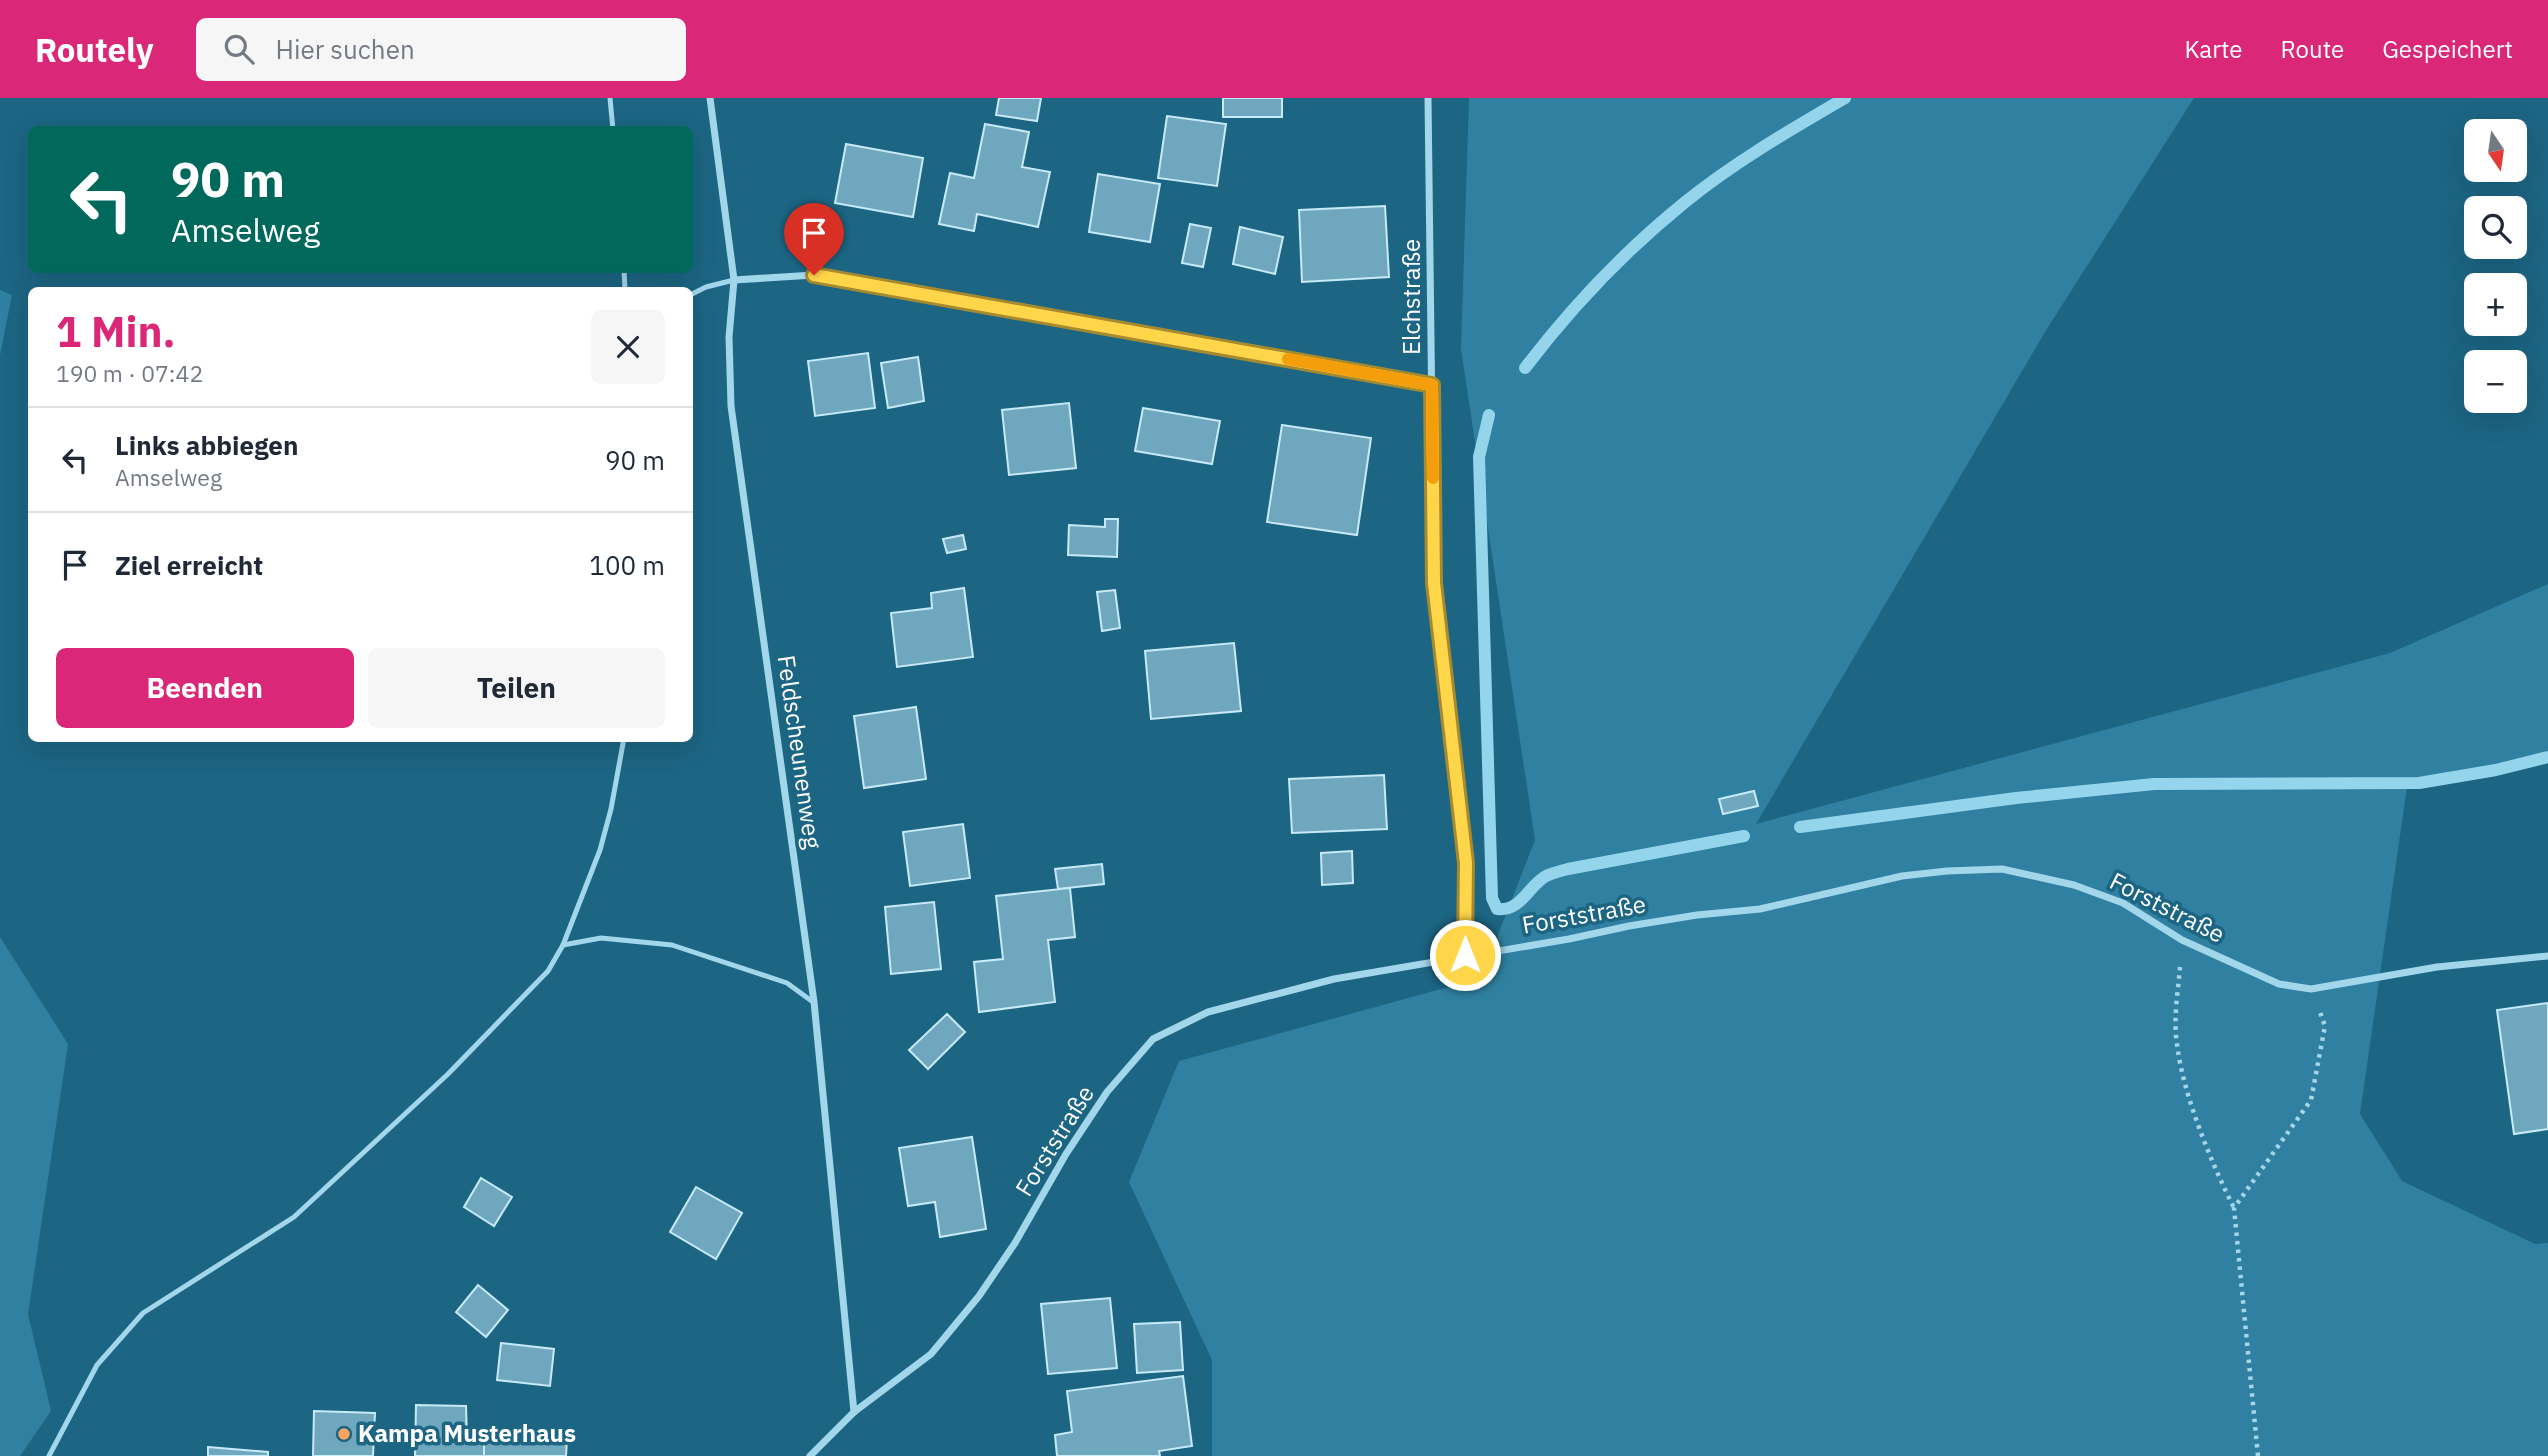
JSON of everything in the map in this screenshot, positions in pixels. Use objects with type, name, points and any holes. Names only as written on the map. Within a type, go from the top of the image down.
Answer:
[{"type":"street","name":"Feldscheunenweg","points":[[710,98],[734,280],[729,337],[731,406],[814,1002],[855,1412]]},
{"type":"street","name":"Elchstraße","points":[[1428,98],[1434,583],[1466,863],[1465,955]]},
{"type":"street","points":[[734,280],[814,275],[1432,385]]},
{"type":"street","name":"Forststraße","points":[[810,1456],[855,1412],[931,1354],[979,1296],[1016,1243],[1066,1154],[1107,1092],[1153,1040],[1208,1012],[1334,979],[1670,919],[1760,909],[1902,876],[1947,871],[2002,869],[2074,885],[2123,903],[2182,940],[2279,984],[2311,989],[2437,967],[2548,956]]},
{"type":"lane","points":[[610,98],[613,126]]},
{"type":"lane","points":[[693,294],[706,287],[734,280]]},
{"type":"lane","points":[[49,1456],[97,1365],[143,1313],[294,1217],[447,1074],[548,971],[564,945],[600,850],[611,809],[623,742]]},
{"type":"lane","points":[[564,945],[601,938],[672,945],[787,983],[814,1002]]},
{"type":"path","points":[[2182,940],[2176,1042],[2183,1074],[2213,1165],[2234,1208],[2258,1456]]},
{"type":"path","points":[[2234,1208],[2311,1100],[2325,1027],[2311,989]]},
{"type":"shaded area","points":[[1469,98],[2194,98],[2045,332],[1756,824],[2390,653],[2548,584],[2548,758],[2408,780],[2360,1114],[2402,1181],[2535,1244],[2548,1243],[2548,1456],[1212,1456],[1212,1360],[1129,1182],[1179,1061],[1481,978],[1535,840],[1461,349]]},
{"type":"shaded area","points":[[0,290],[12,295],[0,355]]},
{"type":"shaded area","points":[[0,937],[68,1044],[28,1314],[51,1411],[20,1456],[0,1456]]},
{"type":"building","points":[[999,98],[1041,98],[1037,121],[996,115]]},
{"type":"building","points":[[1223,98],[1282,98],[1282,117],[1223,117]]},
{"type":"building","points":[[1167,116],[1226,124],[1217,186],[1158,178]]},
{"type":"building","points":[[985,124],[1029,132],[1022,167],[1050,172],[1038,227],[977,214],[974,231],[939,224],[950,173],[974,178]]},
{"type":"building","points":[[846,144],[923,158],[913,217],[835,203]]},
{"type":"building","points":[[1098,174],[1160,184],[1150,242],[1089,232]]},
{"type":"building","points":[[1385,206],[1389,277],[1302,282],[1299,210]]},
{"type":"building","points":[[1190,224],[1211,228],[1203,267],[1182,263]]},
{"type":"building","points":[[1240,227],[1283,237],[1275,274],[1233,264]]},
{"type":"building","points":[[868,353],[875,408],[815,416],[808,361]]},
{"type":"building","points":[[918,357],[924,401],[888,408],[881,363]]},
{"type":"building","points":[[1069,403],[1076,468],[1009,475],[1002,410]]},
{"type":"building","points":[[1143,408],[1220,421],[1212,464],[1135,451]]},
{"type":"building","points":[[1282,425],[1371,438],[1357,535],[1267,522]]},
{"type":"building","points":[[1105,519],[1118,519],[1117,557],[1068,555],[1069,525],[1105,527]]},
{"type":"building","points":[[963,535],[966,549],[947,553],[943,539]]},
{"type":"building","points":[[964,588],[973,657],[897,667],[891,613],[932,608],[931,593]]},
{"type":"building","points":[[1115,590],[1120,628],[1102,631],[1097,592]]},
{"type":"building","points":[[1234,643],[1241,711],[1151,719],[1145,651]]},
{"type":"building","points":[[916,707],[926,779],[864,788],[854,716]]},
{"type":"building","points":[[1384,775],[1387,829],[1292,833],[1289,779]]},
{"type":"building","points":[[1754,791],[1758,806],[1723,814],[1719,799]]},
{"type":"building","points":[[963,824],[970,878],[910,886],[903,832]]},
{"type":"building","points":[[1352,851],[1353,883],[1322,885],[1321,853]]},
{"type":"building","points":[[1102,864],[1104,884],[1058,889],[1055,869]]},
{"type":"building","points":[[1070,888],[1075,937],[1048,940],[1055,1002],[979,1012],[974,962],[1003,959],[996,896]]},
{"type":"building","points":[[934,902],[941,969],[891,974],[885,907]]},
{"type":"building","points":[[2548,1003],[2548,1129],[2514,1134],[2497,1010]]},
{"type":"building","points":[[947,1014],[965,1032],[928,1069],[909,1050]]},
{"type":"building","points":[[972,1137],[986,1229],[940,1237],[935,1202],[908,1206],[899,1148]]},
{"type":"building","points":[[481,1178],[512,1197],[494,1226],[464,1207]]},
{"type":"building","points":[[696,1187],[742,1213],[716,1259],[670,1232]]},
{"type":"building","points":[[478,1285],[508,1310],[486,1337],[456,1312]]},
{"type":"building","points":[[1110,1298],[1117,1368],[1048,1374],[1041,1304]]},
{"type":"building","points":[[1180,1322],[1183,1370],[1137,1373],[1134,1324]]},
{"type":"building","points":[[501,1343],[554,1349],[550,1386],[497,1380]]},
{"type":"building","points":[[1183,1376],[1192,1446],[1159,1451],[1160,1456],[1057,1456],[1055,1435],[1072,1432],[1067,1391]]},
{"type":"building","points":[[416,1405],[466,1406],[467,1438],[484,1439],[484,1456],[415,1456]]},
{"type":"building","name":"Kampa Musterhaus","points":[[314,1411],[375,1413],[373,1456],[313,1456]]},
{"type":"building","points":[[484,1439],[567,1440],[566,1456],[484,1456]]},
{"type":"building","points":[[208,1447],[268,1452],[268,1456],[208,1456]]},
{"type":"waterway","points":[[1525,368],[1600,281],[1662,221],[1742,161],[1845,98]]},
{"type":"waterway","points":[[1489,415],[1479,457],[1492,898],[1497,909],[1512,907],[1540,880],[1557,872],[1744,836]]},
{"type":"waterway","points":[[1800,827],[2016,798],[2154,784],[2419,783],[2496,770],[2548,757]]},
{"type":"slow traffic","points":[[1288,359],[1432,385],[1433,478]]},
{"type":"place","name":"Kampa Musterhaus","points":[[344,1434]]},
{"type":"route","points":[[814,275],[1432,385],[1434,583],[1466,863],[1465,955]]}]
